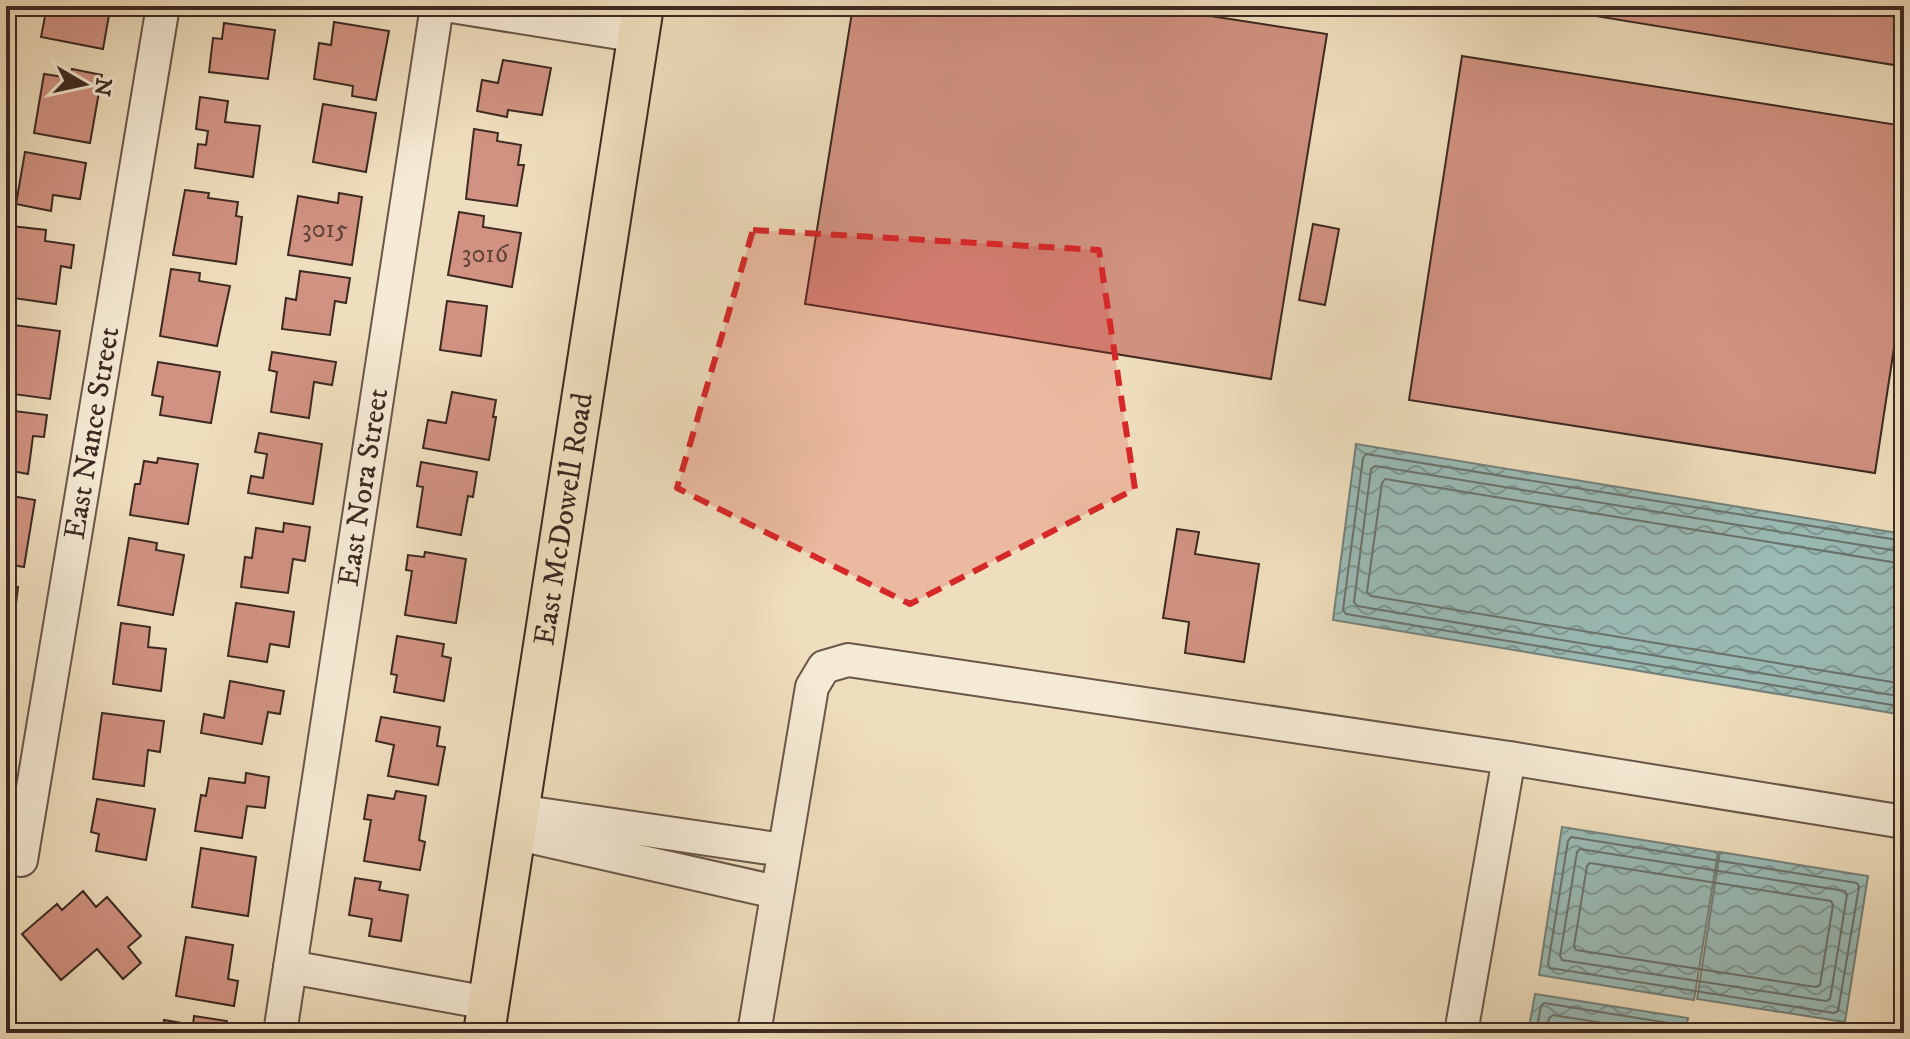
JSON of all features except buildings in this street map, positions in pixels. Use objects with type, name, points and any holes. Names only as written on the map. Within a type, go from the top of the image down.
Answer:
[{"type":"main road","name":"East McDowell Road","points":[[486,1018],[641,21]]},
{"type":"street","name":"East Nance Street","points":[[14,859],[163,6]]},
{"type":"street","name":"East Nora Street","points":[[280,1033],[437,6]]},
{"type":"street","points":[[451,6],[641,21]]},
{"type":"street","points":[[754,1033],[812,687],[824,667],[848,660],[1509,758],[1904,822]]},
{"type":"street","points":[[1461,1033],[1509,758]]},
{"type":"street","points":[[516,822],[783,850]]},
{"type":"street","points":[[516,822],[776,892]]},
{"type":"street","points":[[290,967],[486,1018]]},
{"type":"highlighted area","points":[[753,230],[1099,250],[1135,489],[910,604],[677,488]]},
{"type":"water","points":[[1356,444],[1904,534],[1904,715],[1333,620]]},
{"type":"water","points":[[1562,827],[1718,852],[1694,1000],[1539,975]]},
{"type":"water","points":[[1720,852],[1868,876],[1845,1022],[1697,999]]},
{"type":"water","points":[[1535,994],[1688,1018],[1685,1033],[1528,1033]]}]
